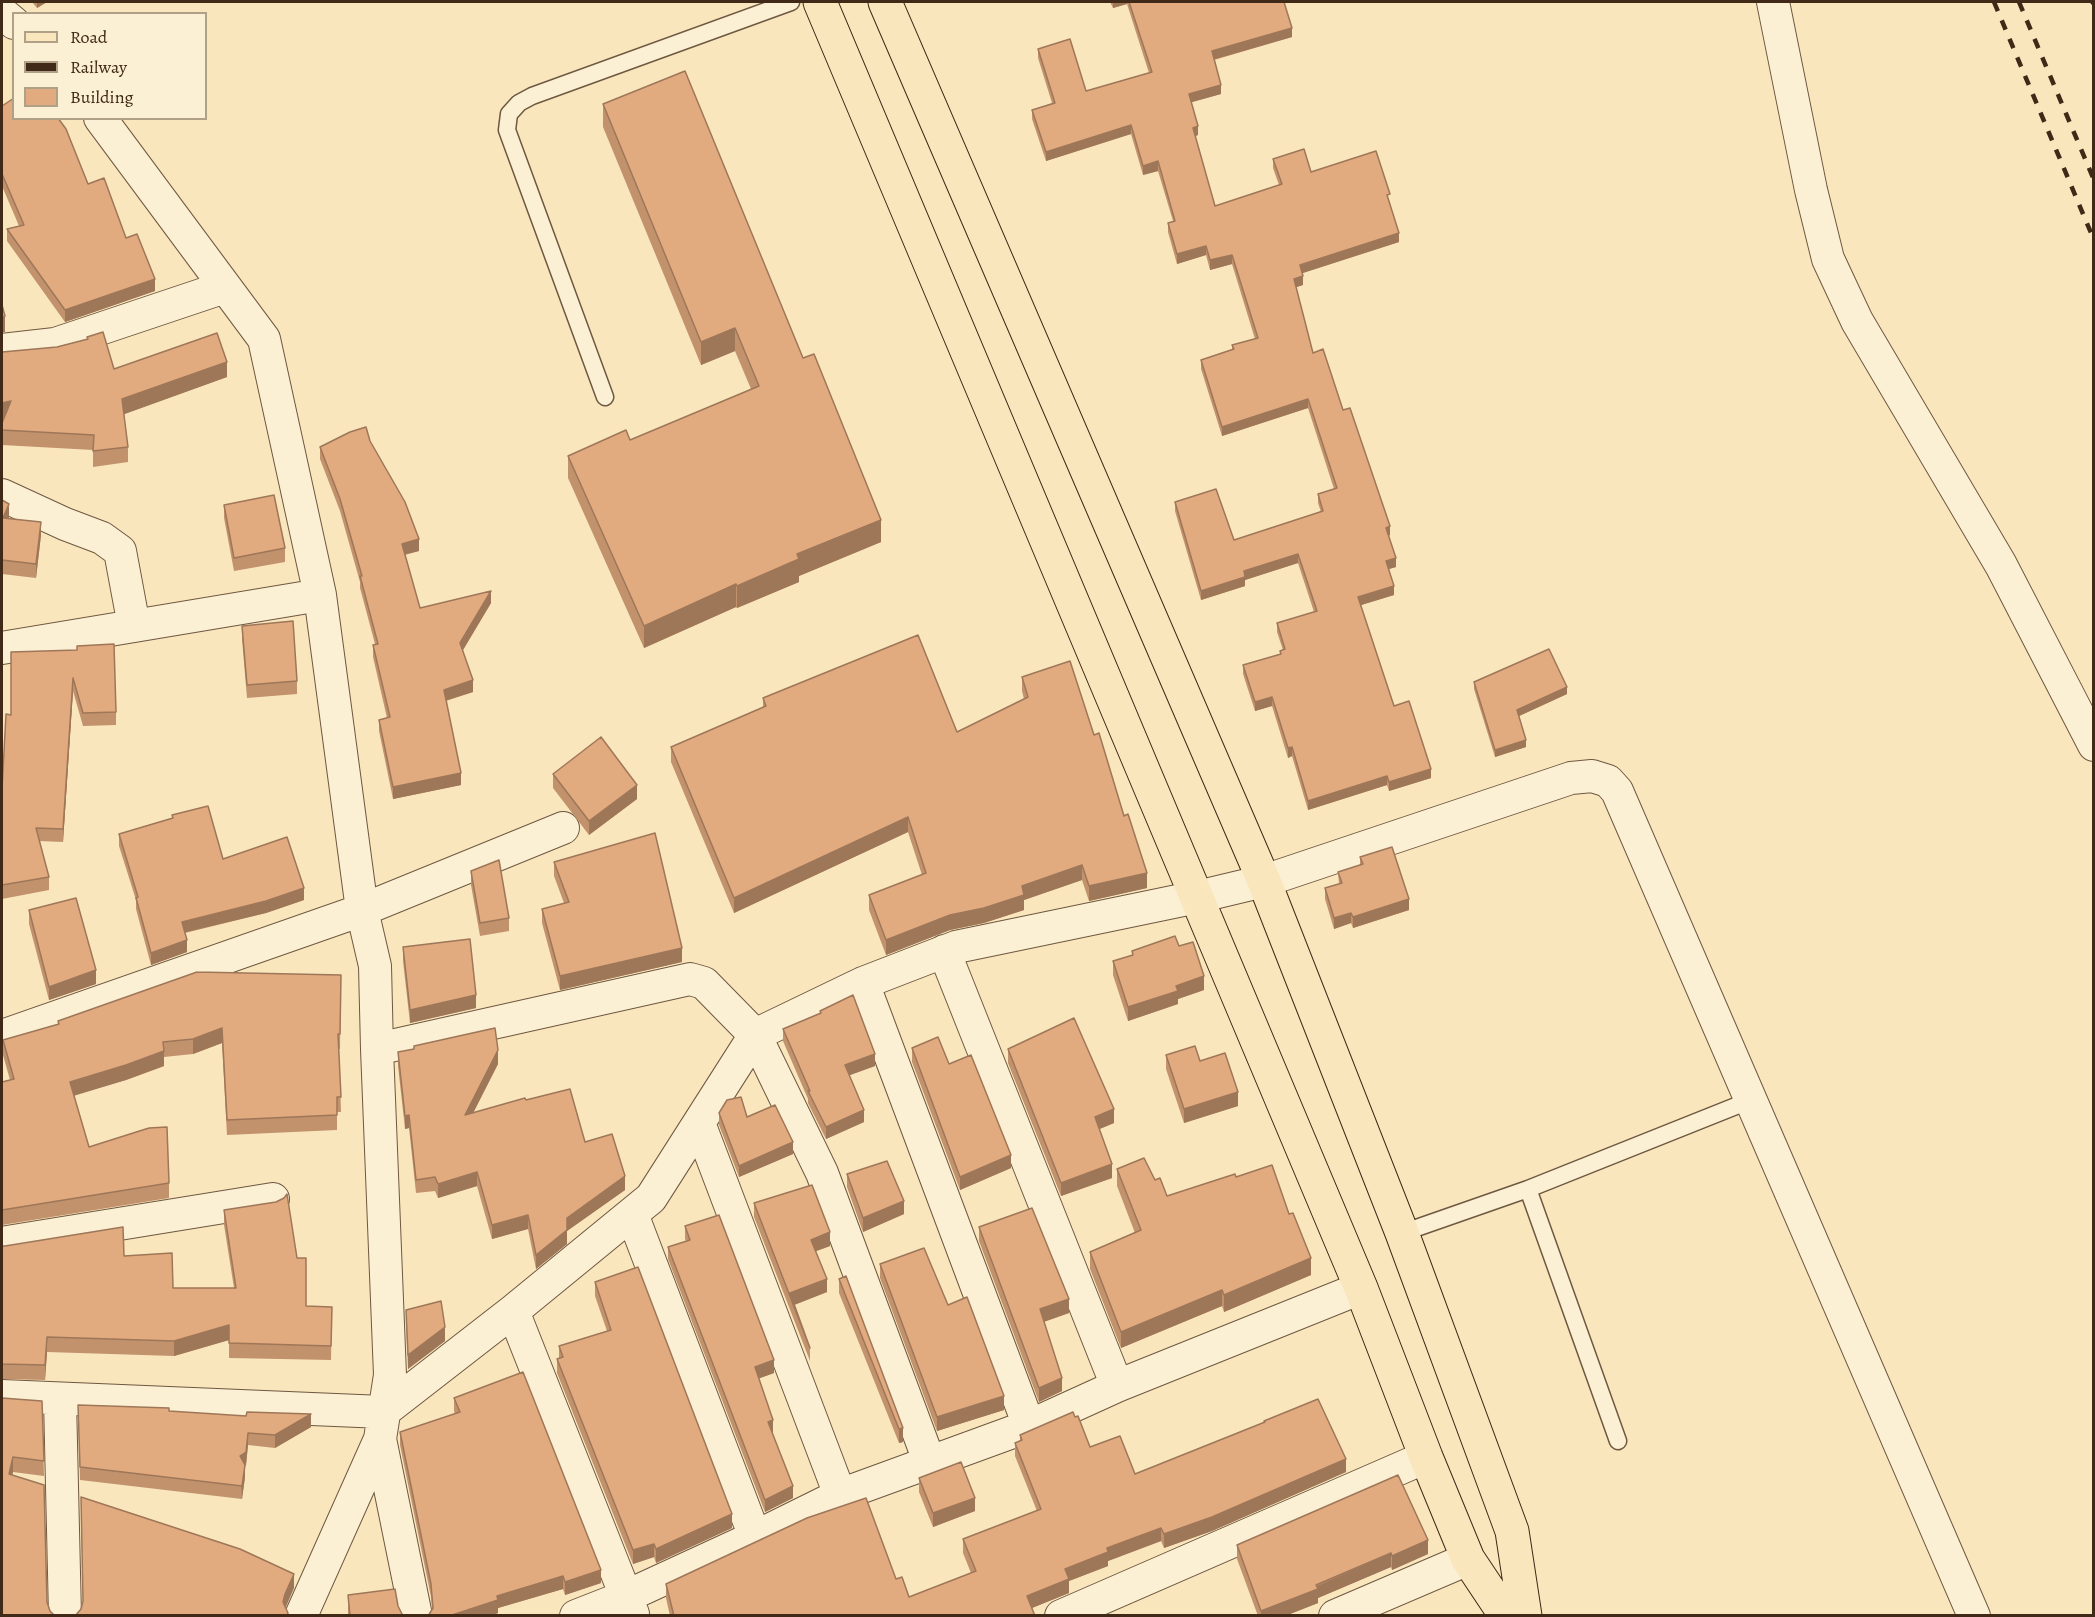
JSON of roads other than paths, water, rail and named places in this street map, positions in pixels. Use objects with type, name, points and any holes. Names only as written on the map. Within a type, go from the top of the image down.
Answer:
[{"type":"main road","points":[[820,2],[1361,1288],[1468,1559],[1506,1616]]},
{"type":"main road","points":[[885,2],[1264,881],[1402,1233],[1512,1532],[1525,1616]]},
{"type":"street","points":[[1773,2],[1810,190],[1828,259],[1857,321],[2001,565],[2094,745]]},
{"type":"street","points":[[101,120],[264,339],[320,595],[362,910],[375,966],[390,1375],[382,1425],[301,1616]]},
{"type":"street","points":[[2,350],[55,344],[225,287]]},
{"type":"street","points":[[2,495],[102,538],[120,551],[134,626]]},
{"type":"street","points":[[2,648],[320,595]]},
{"type":"street","points":[[2,1396],[382,1425],[513,1311],[651,1198],[755,1035],[863,982],[956,947],[1264,881],[1571,778],[1592,776],[1608,781],[1617,791],[1974,1616]]},
{"type":"street","points":[[2,1036],[362,910],[563,828]]},
{"type":"street","points":[[944,951],[1117,1386]]},
{"type":"street","points":[[377,1049],[690,979],[704,983],[755,1035],[822,1173],[929,1461]]},
{"type":"street","points":[[863,982],[1029,1426]]},
{"type":"street","points":[[699,1124],[840,1495]]},
{"type":"street","points":[[2,1243],[273,1199]]},
{"type":"street","points":[[632,1214],[755,1537]]},
{"type":"street","points":[[576,1616],[630,1606],[755,1537],[840,1495],[1029,1426],[1117,1386],[1361,1288]]},
{"type":"street","points":[[513,1311],[630,1606]]},
{"type":"street","points":[[60,1400],[65,1616]]},
{"type":"street","points":[[382,1425],[416,1616]]},
{"type":"street","points":[[1061,1616],[1426,1457]]},
{"type":"street","points":[[1335,1616],[1468,1559]]},
{"type":"lane","points":[[605,397],[507,130],[509,114],[519,103],[532,96],[791,2]]},
{"type":"lane","points":[[1402,1233],[1528,1189],[1751,1100]]},
{"type":"lane","points":[[1528,1189],[1618,1441]]},
{"type":"railway","points":[[1994,2],[2094,240]]},
{"type":"railway","points":[[2019,2],[2094,180]]}]
